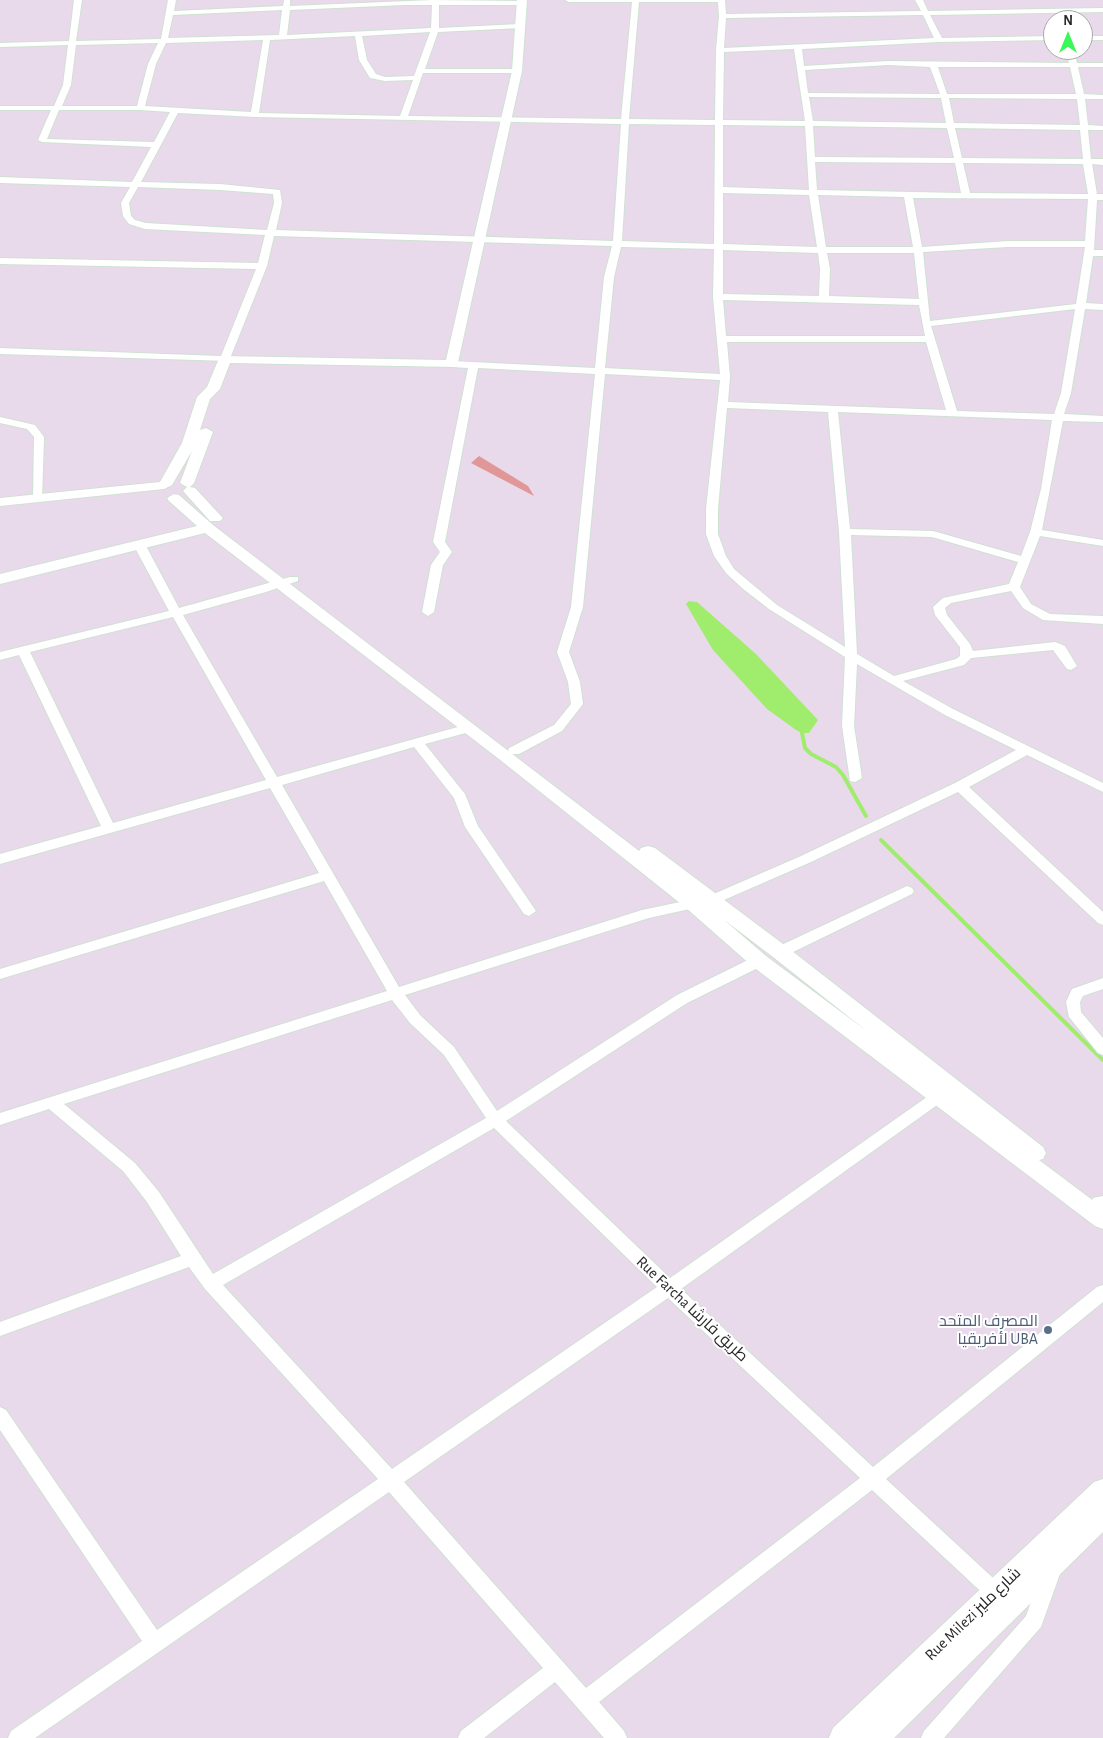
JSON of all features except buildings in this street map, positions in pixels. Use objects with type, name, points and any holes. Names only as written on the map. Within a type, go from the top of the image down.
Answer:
[{"type":"street","points":[[78,0],[74,43],[67,85],[42,140],[51,142],[157,145]]},
{"type":"street","points":[[140,108],[152,64],[163,40],[172,0]]},
{"type":"street","points":[[284,37],[287,0]]},
{"type":"street","points":[[569,0],[721,0],[723,16],[720,50],[720,246],[718,297],[725,377],[712,509],[712,534],[720,556],[730,571],[773,607],[892,680],[1025,751],[1103,788]]},
{"type":"street","points":[[919,0],[939,40]]},
{"type":"street","points":[[1053,0],[1057,10]]},
{"type":"street","points":[[514,751],[558,728],[577,704],[574,682],[563,652],[577,607],[609,277],[617,243],[626,102],[630,78],[636,1]]},
{"type":"street","points":[[403,118],[435,30],[436,2]]},
{"type":"street","points":[[170,13],[285,9],[359,3],[522,2],[517,71],[508,119],[452,364]]},
{"type":"street","points":[[723,16],[1043,10]]},
{"type":"street","points":[[0,45],[266,38],[520,26]]},
{"type":"street","points":[[358,33],[363,60],[373,76],[385,78],[517,71]]},
{"type":"street","points":[[255,115],[266,38]]},
{"type":"street","points":[[720,50],[939,40],[1043,38]]},
{"type":"street","points":[[798,47],[810,124],[813,191],[825,269],[824,299]]},
{"type":"street","points":[[1014,587],[1036,532],[1046,490],[1058,417],[1066,393],[1098,197],[1087,162],[1081,97],[1072,60]]},
{"type":"street","points":[[802,68],[870,63],[1103,65]]},
{"type":"street","points":[[933,65],[944,95],[966,195]]},
{"type":"street","points":[[805,95],[1103,97]]},
{"type":"street","points":[[0,108],[140,108],[255,115],[403,118],[1103,128]]},
{"type":"street","points":[[175,111],[125,203],[127,216],[132,222],[145,226],[272,233],[481,240],[821,250],[918,250],[1008,244],[1090,248],[1103,253]]},
{"type":"street","points":[[812,159],[1103,162]]},
{"type":"street","points":[[0,180],[220,187],[277,192],[278,203],[272,233],[262,266],[214,389],[204,396],[189,443],[161,487],[164,498],[184,496],[218,397],[214,389]]},
{"type":"street","points":[[720,190],[908,195],[1098,197]]},
{"type":"street","points":[[908,195],[918,250],[929,339],[952,412]]},
{"type":"street","points":[[0,261],[262,266]]},
{"type":"street","points":[[718,297],[923,302]]},
{"type":"street","points":[[926,324],[1080,306],[1103,307]]},
{"type":"street","points":[[723,339],[929,339]]},
{"type":"street","points":[[0,351],[452,364],[725,377]]},
{"type":"street","points":[[428,612],[437,564],[446,552],[439,542],[474,365]]},
{"type":"street","points":[[722,404],[833,410],[952,412],[1103,419]]},
{"type":"street","points":[[833,410],[845,532],[851,656],[848,726],[855,778]]},
{"type":"street","points":[[0,420],[31,427],[38,437],[38,498]]},
{"type":"street","points":[[0,510],[161,487]]},
{"type":"street","points":[[0,502],[161,487],[188,487],[222,524],[288,581],[469,728],[702,901],[780,952],[1102,1208]]},
{"type":"street","points":[[174,498],[208,528],[288,581],[514,751],[702,901],[759,961],[939,1096],[1102,1208]]},
{"type":"street","points":[[0,579],[208,528]]},
{"type":"street","points":[[845,532],[914,532],[933,534],[1024,560]]},
{"type":"street","points":[[1036,532],[1103,543]]},
{"type":"street","name":"Rue Farcha طريق فارشا","points":[[140,546],[176,613],[396,994],[415,1019],[449,1052],[470,1078],[495,1120],[669,1288],[1003,1599]]},
{"type":"street","points":[[0,656],[176,613],[288,581]]},
{"type":"street","points":[[1014,587],[1027,606],[1046,617],[1103,620]]},
{"type":"street","points":[[967,655],[966,647],[941,615],[939,607],[947,600],[1014,587]]},
{"type":"street","points":[[892,680],[960,662],[967,655],[1056,646],[1061,650],[1071,666]]},
{"type":"street","points":[[23,650],[109,828]]},
{"type":"street","points":[[0,858],[274,781],[418,744],[469,728]]},
{"type":"street","points":[[418,744],[457,793],[472,827],[529,911]]},
{"type":"street","points":[[0,1119],[396,994],[647,912],[702,901],[806,859],[960,786],[1025,751]]},
{"type":"street","points":[[960,786],[1103,920]]},
{"type":"street","points":[[0,974],[327,875]]},
{"type":"street","points":[[780,952],[907,891]]},
{"type":"street","points":[[211,1284],[495,1120],[682,999],[759,961]]},
{"type":"street","points":[[1103,983],[1077,993],[1073,1002],[1074,1013],[1103,1048]]},
{"type":"street","points":[[18,1738],[390,1479],[669,1288],[939,1096]]},
{"type":"street","points":[[52,1103],[129,1167],[153,1197],[192,1260],[211,1284],[390,1479],[618,1738]]},
{"type":"street","points":[[0,1329],[192,1260]]},
{"type":"street","points":[[585,1701],[872,1479],[1103,1292]]},
{"type":"street","points":[[0,1415],[155,1644]]},
{"type":"street","name":"Rue Milezi شارع مليز","points":[[874,1738],[1103,1490]]},
{"type":"street","name":"Rue Milezi شارع مليز","points":[[843,1738],[1003,1599],[1054,1563],[1103,1515]]},
{"type":"street","points":[[931,1738],[1034,1621],[1054,1563]]},
{"type":"street","points":[[468,1738],[557,1669]]},
{"type":"shaded area","points":[[479,456],[528,486],[534,496],[471,463]]},
{"type":"shaded area","points":[[689,601],[697,602],[756,654],[818,720],[809,733],[802,733],[796,730],[767,709],[713,650],[686,604]]},
{"type":"waterway","points":[[802,733],[805,748],[811,754],[836,767],[843,775],[866,816]]},
{"type":"waterway","points":[[881,840],[1103,1060]]},
{"type":"place","name":"المصرف المتحد لأفريقيا UBA","points":[[1048,1330]]}]
